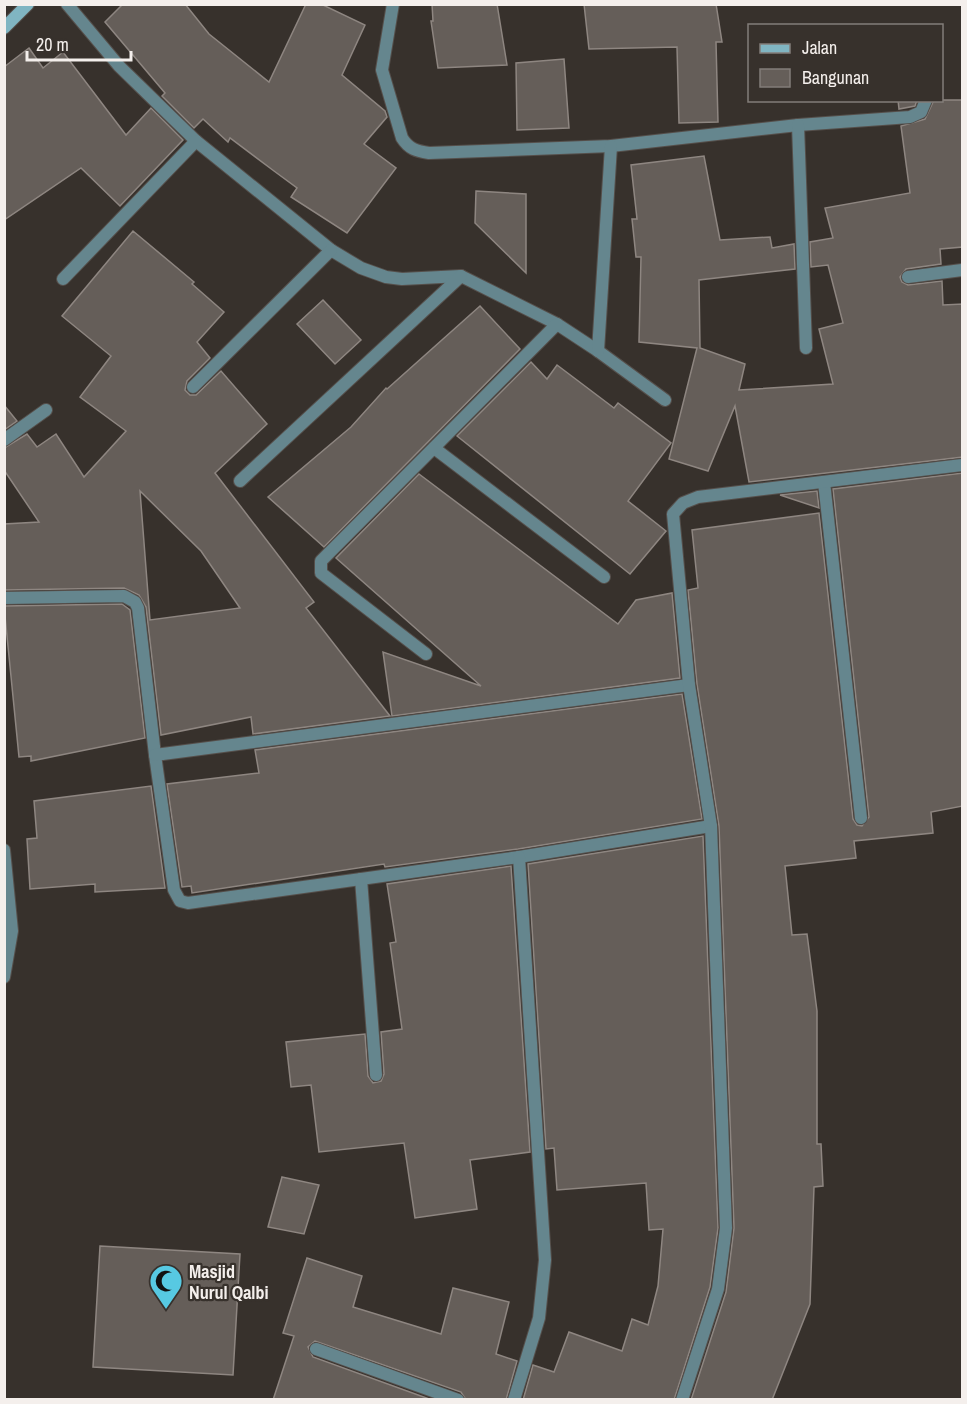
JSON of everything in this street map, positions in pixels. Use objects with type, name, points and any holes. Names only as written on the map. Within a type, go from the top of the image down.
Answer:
[{"type":"main road","points":[[4,28],[28,4]]},
{"type":"street","points":[[67,4],[119,66],[196,141],[331,250],[361,268],[386,277],[402,279],[461,276],[557,324],[665,400]]},
{"type":"street","points":[[393,4],[382,70],[402,138],[407,146],[429,153],[611,146],[798,125],[910,117],[921,112],[925,102]]},
{"type":"street","points":[[798,125],[806,348]]},
{"type":"street","points":[[63,279],[196,141]]},
{"type":"street","points":[[598,351],[611,146]]},
{"type":"street","points":[[193,387],[331,250]]},
{"type":"street","points":[[908,277],[963,270]]},
{"type":"street","points":[[240,482],[461,276]]},
{"type":"street","points":[[426,654],[319,570],[321,561],[557,324]]},
{"type":"street","points":[[4,440],[46,410]]},
{"type":"street","points":[[434,448],[604,577]]},
{"type":"street","points":[[682,1400],[718,1289],[725,1246],[711,826],[689,685],[673,514],[683,503],[698,497],[963,465]]},
{"type":"street","points":[[824,482],[861,818]]},
{"type":"street","points":[[4,598],[124,596],[135,602],[138,608],[174,890],[180,901],[188,903],[519,857],[711,826]]},
{"type":"street","points":[[155,754],[689,685]]},
{"type":"street","points":[[4,850],[12,931],[9,966],[4,977]]},
{"type":"street","points":[[514,1400],[539,1318],[545,1260],[519,857]]},
{"type":"street","points":[[361,879],[375,1075]]},
{"type":"street","points":[[316,1349],[458,1400]]},
{"type":"building","points":[[123,4],[185,4],[209,34],[269,82],[306,4],[321,4],[365,25],[342,75],[385,111],[387,117],[364,144],[396,168],[347,233],[291,197],[297,188],[230,138],[228,142],[203,119],[194,128],[162,96],[165,93],[105,22]]},
{"type":"building","points":[[432,4],[497,4],[507,65],[438,68],[431,21],[433,21]]},
{"type":"building","points":[[584,4],[716,4],[722,42],[716,42],[718,122],[679,123],[677,47],[589,49]]},
{"type":"building","points":[[29,48],[43,68],[63,52],[126,135],[151,108],[183,140],[120,206],[81,168],[4,220],[4,67]]},
{"type":"building","points":[[564,59],[569,128],[517,130],[516,63]]},
{"type":"building","points":[[963,100],[963,247],[940,249],[941,264],[906,269],[900,277],[902,282],[908,285],[942,281],[943,305],[963,304],[963,457],[749,482],[735,406],[708,471],[669,459],[697,348],[639,342],[641,257],[636,257],[632,219],[637,219],[631,165],[704,156],[720,240],[770,237],[772,248],[794,244],[795,269],[699,280],[700,348],[745,364],[739,390],[833,384],[819,329],[843,323],[828,265],[811,267],[810,242],[833,238],[825,208],[910,193],[901,126],[925,119],[933,102]]},
{"type":"building","points":[[898,102],[916,102],[915,106],[899,109]]},
{"type":"building","points":[[476,191],[526,194],[526,273],[475,223]]},
{"type":"building","points":[[133,231],[194,282],[192,284],[224,312],[197,342],[210,358],[187,381],[185,390],[190,395],[196,395],[221,371],[267,424],[215,473],[314,602],[306,608],[390,716],[253,734],[251,717],[161,735],[146,607],[139,595],[124,588],[4,590],[4,524],[39,522],[4,470],[4,448],[27,434],[37,447],[56,434],[84,477],[126,431],[80,397],[111,356],[62,316]],"holes":[[[140,491],[201,551],[240,608],[150,620]]]},
{"type":"building","points":[[323,300],[361,340],[335,364],[297,324]]},
{"type":"building","points":[[480,306],[520,349],[324,547],[268,497],[351,427],[386,388]]},
{"type":"building","points":[[531,362],[547,379],[557,365],[614,408],[618,403],[671,443],[628,501],[666,531],[630,574],[457,436]]},
{"type":"building","points":[[4,405],[17,421],[4,430]]},
{"type":"building","points":[[963,473],[963,806],[931,812],[933,833],[854,841],[856,858],[785,866],[792,935],[807,934],[817,1011],[817,1144],[821,1144],[823,1186],[814,1187],[810,1304],[772,1400],[691,1400],[726,1292],[734,1228],[719,826],[697,684],[688,590],[698,588],[692,530],[819,513],[853,819],[857,825],[862,826],[869,817],[833,489]]},
{"type":"building","points":[[419,474],[618,624],[636,600],[672,593],[680,678],[392,716],[383,652],[481,686],[336,558]]},
{"type":"building","points":[[817,491],[819,508],[780,495]]},
{"type":"building","points":[[122,604],[130,610],[145,738],[31,761],[31,756],[19,757],[4,606]]},
{"type":"building","points":[[682,694],[702,819],[518,849],[385,867],[384,864],[192,893],[191,886],[182,887],[167,784],[259,773],[255,750]]},
{"type":"building","points":[[151,786],[165,888],[95,892],[95,884],[30,889],[27,839],[37,838],[34,801]]},
{"type":"building","points":[[703,836],[718,1228],[710,1287],[674,1400],[523,1400],[533,1365],[554,1372],[569,1332],[622,1351],[632,1319],[648,1325],[658,1286],[663,1229],[649,1230],[646,1183],[557,1190],[554,1148],[546,1149],[528,864]]},
{"type":"building","points":[[511,866],[530,1152],[470,1160],[477,1209],[415,1218],[404,1143],[319,1152],[311,1085],[291,1087],[286,1042],[365,1034],[368,1076],[373,1083],[381,1081],[384,1074],[381,1032],[402,1029],[390,943],[396,942],[387,884]]},
{"type":"building","points":[[282,1177],[319,1185],[304,1234],[268,1227]]},
{"type":"building","name":"Masjid Nurul Qalbi","points":[[100,1246],[240,1254],[233,1375],[93,1367]]},
{"type":"building","points":[[307,1258],[362,1276],[353,1307],[441,1334],[453,1288],[509,1302],[496,1354],[517,1361],[506,1400],[466,1400],[461,1392],[315,1341],[308,1347],[313,1357],[432,1400],[273,1400],[294,1336],[283,1333]]},
{"type":"place","name":"Masjid Nurul Qalbi","points":[[166,1310]]}]
